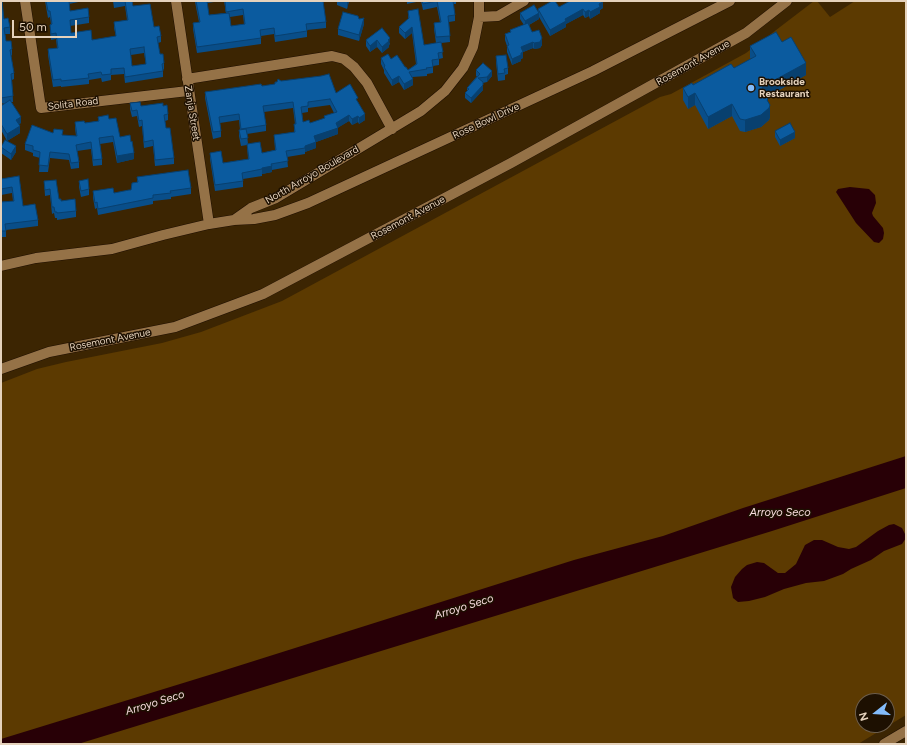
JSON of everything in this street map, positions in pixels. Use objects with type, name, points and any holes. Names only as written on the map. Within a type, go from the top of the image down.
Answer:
[{"type":"street","name":"Solita Road","points":[[25,1],[41,108],[188,90]]},
{"type":"street","name":"Zanja Street","points":[[176,1],[209,224]]},
{"type":"street","name":"North Arroyo Boulevard","points":[[1,266],[36,258],[112,249],[209,224],[234,220],[251,208],[276,198],[392,129],[420,111],[445,91],[463,68],[472,47],[479,17],[479,1]]},
{"type":"street","points":[[479,17],[498,16],[524,1]]},
{"type":"street","name":"Rose Bowl Drive","points":[[234,220],[275,215],[308,203],[594,72],[730,1]]},
{"type":"street","name":"Rosemont Avenue","points":[[1,369],[49,352],[175,327],[263,294],[511,163],[746,33],[787,1]]},
{"type":"street","points":[[187,80],[332,56],[344,59],[354,67],[367,83],[392,129]]},
{"type":"street","points":[[884,744],[906,731]]},
{"type":"shaded area","points":[[814,1],[817,1],[830,17],[855,1],[906,1],[906,715],[895,722],[895,693],[855,693],[855,733],[876,733],[858,744],[1,744],[1,383],[37,369],[162,343],[201,332],[282,301],[660,97],[671,94],[746,53]]},
{"type":"water","points":[[850,187],[869,189],[875,195],[876,203],[872,213],[883,228],[884,233],[883,239],[879,243],[874,242],[856,223],[836,192],[838,189]]},
{"type":"water","name":"Arroyo Seco","points":[[906,456],[906,488],[772,531],[78,744],[1,744],[1,739],[574,560],[663,536],[743,508]]},
{"type":"water","points":[[894,524],[902,528],[905,534],[906,538],[902,544],[884,551],[871,560],[843,574],[824,581],[806,583],[784,589],[765,597],[749,601],[738,602],[733,598],[731,587],[735,577],[747,565],[757,562],[764,563],[778,573],[785,573],[796,564],[805,545],[814,540],[822,540],[838,547],[849,549],[856,547],[878,531]]},
{"type":"building","points":[[1,1],[4,19],[8,18],[10,27],[4,28],[6,41],[11,41],[12,49],[10,50],[14,73],[11,74],[13,96],[1,98]]},
{"type":"building","points":[[46,1],[69,1],[70,11],[88,8],[89,17],[70,20],[71,33],[91,30],[92,40],[116,36],[114,22],[128,20],[125,1],[132,1],[133,6],[150,4],[154,27],[159,26],[161,36],[157,37],[160,54],[163,54],[163,71],[125,77],[124,68],[111,69],[111,74],[102,75],[101,72],[88,74],[89,78],[61,81],[61,79],[53,80],[48,49],[58,48],[56,33],[51,34],[50,25],[52,24],[50,11],[48,11]],"holes":[[[144,47],[146,64],[132,66],[130,49]]]},
{"type":"building","points":[[196,1],[207,1],[209,15],[229,13],[231,26],[245,24],[243,9],[226,12],[225,1],[323,1],[326,22],[306,24],[307,31],[275,36],[274,28],[260,30],[261,38],[197,47],[193,23],[200,22]]},
{"type":"building","points":[[422,1],[437,1],[423,4]]},
{"type":"building","points":[[437,1],[453,1],[455,15],[448,16],[450,36],[436,37],[434,23],[441,22]]},
{"type":"building","points":[[552,1],[555,1],[559,7],[570,1],[603,2],[599,4],[600,7],[590,12],[589,10],[585,12],[583,9],[565,19],[566,21],[550,30],[538,9]]},
{"type":"building","points":[[534,5],[539,13],[525,21],[520,13]]},
{"type":"building","points":[[418,9],[424,45],[441,42],[443,52],[438,53],[439,59],[432,60],[433,67],[409,72],[413,79],[404,84],[399,76],[392,80],[384,67],[385,66],[381,58],[388,54],[391,59],[397,55],[408,70],[417,64],[412,27],[405,33],[399,27],[409,18],[408,11]]},
{"type":"building","points":[[343,12],[358,16],[359,19],[364,18],[359,35],[338,29]]},
{"type":"building","points":[[528,23],[532,32],[539,30],[542,38],[540,42],[533,42],[521,47],[523,52],[521,55],[512,59],[507,46],[509,45],[505,34],[511,32],[510,30]]},
{"type":"building","points":[[382,28],[390,38],[388,40],[389,41],[382,47],[377,40],[370,46],[366,40]]},
{"type":"building","name":"Brookside Restaurant","points":[[776,32],[782,42],[791,37],[806,63],[762,87],[770,105],[769,108],[761,115],[745,120],[740,119],[732,104],[708,117],[695,93],[688,97],[683,88],[692,83],[693,85],[731,64],[734,68],[756,56],[750,46]]},
{"type":"building","points":[[506,55],[508,68],[504,69],[505,73],[498,74],[496,56]]},
{"type":"building","points":[[483,63],[492,71],[487,77],[478,78],[483,82],[483,85],[471,98],[465,93],[469,89],[467,88],[480,74],[476,70]]},
{"type":"building","points":[[329,74],[336,93],[350,84],[358,98],[356,99],[365,114],[359,118],[358,116],[352,119],[349,115],[336,123],[338,128],[314,136],[316,142],[305,146],[305,148],[286,151],[288,161],[271,164],[272,166],[242,173],[243,181],[215,185],[210,153],[221,151],[223,163],[249,159],[247,144],[260,142],[262,153],[276,150],[274,135],[295,132],[294,124],[296,124],[293,102],[263,106],[266,125],[241,129],[239,114],[219,117],[221,131],[213,132],[205,92],[261,84],[262,86],[275,84],[278,79],[281,81]],"holes":[[[330,99],[337,112],[324,116],[325,118],[310,123],[309,120],[303,122],[301,107],[308,106],[308,102]]]},
{"type":"building","points":[[10,100],[21,117],[16,120],[20,126],[7,134],[1,124],[1,106]]},
{"type":"building","points":[[140,102],[141,106],[163,103],[163,106],[167,105],[168,114],[164,115],[166,128],[170,128],[174,158],[155,160],[153,140],[144,142],[142,120],[139,121],[137,110],[132,111],[130,103]]},
{"type":"building","points":[[108,115],[109,119],[116,118],[120,137],[130,135],[134,153],[117,156],[113,136],[99,138],[102,159],[93,160],[91,142],[76,145],[79,162],[71,163],[69,154],[50,152],[48,166],[39,165],[40,152],[33,150],[33,146],[25,144],[32,125],[53,133],[54,129],[63,130],[62,135],[77,136],[75,122],[84,121],[85,123],[99,121],[98,117]]},
{"type":"building","points":[[790,123],[795,132],[780,140],[775,131]]},
{"type":"building","points":[[246,129],[248,138],[241,139],[239,130]]},
{"type":"building","points":[[5,140],[16,146],[11,154],[1,147]]},
{"type":"building","points":[[188,170],[191,188],[170,191],[171,193],[153,195],[153,198],[98,209],[97,202],[95,203],[93,191],[113,188],[114,193],[131,190],[132,183],[138,182],[137,177]]},
{"type":"building","points":[[19,176],[23,206],[35,204],[38,220],[5,224],[6,231],[1,231],[1,202],[14,201],[12,187],[1,189],[1,179]]},
{"type":"building","points":[[88,179],[89,189],[81,191],[79,181]]},
{"type":"building","points":[[56,180],[59,199],[61,199],[61,201],[75,199],[76,211],[55,212],[54,207],[52,207],[50,189],[45,190],[44,181]]},
{"type":"place","name":"Brookside Restaurant","points":[[751,88]]}]
